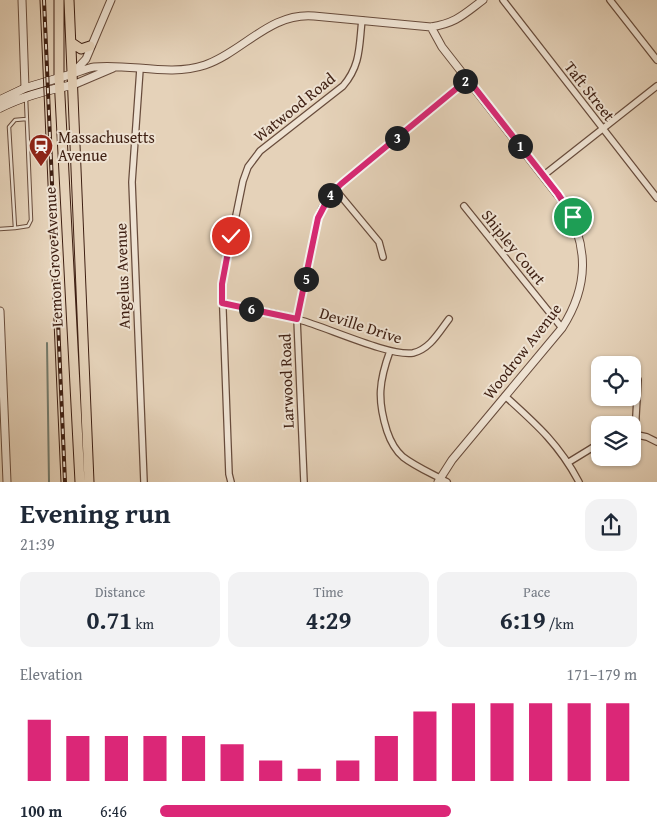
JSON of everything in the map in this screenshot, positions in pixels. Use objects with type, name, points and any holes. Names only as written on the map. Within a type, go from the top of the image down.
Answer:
[{"type":"main road","name":"Lemon Grove Avenue","points":[[59,0],[59,88],[80,482]]},
{"type":"main road","name":"Lemon Grove Avenue","points":[[69,0],[89,482]]},
{"type":"main road","points":[[72,43],[81,49],[90,46]]},
{"type":"main road","points":[[0,108],[26,92],[59,77],[72,74]]},
{"type":"main road","points":[[0,100],[26,92],[59,88],[73,84]]},
{"type":"street","points":[[22,0],[26,92]]},
{"type":"street","points":[[72,74],[86,59],[110,0]]},
{"type":"street","points":[[72,74],[93,67],[187,68],[206,64],[277,22],[293,16],[309,15],[431,27],[447,25],[483,0]]},
{"type":"street","name":"Taft Street","points":[[503,0],[657,198]]},
{"type":"street","points":[[610,0],[657,60]]},
{"type":"street","name":"Watwood Road","points":[[231,482],[229,474],[222,284],[243,181],[248,167],[260,151],[343,86],[351,77],[358,63],[362,20]]},
{"type":"street","name":"Woodrow Avenue","points":[[431,27],[442,47],[564,203],[573,217],[583,254],[579,293],[562,328],[452,460],[439,479]]},
{"type":"street","points":[[73,84],[116,67]]},
{"type":"street","name":"Angelus Avenue","points":[[140,69],[132,182],[144,482]]},
{"type":"street","name":"Larwood Road","points":[[304,482],[297,319],[318,218],[322,208],[335,189],[468,79]]},
{"type":"street","points":[[544,175],[657,86]]},
{"type":"street","points":[[335,189],[379,242],[383,258]]},
{"type":"street","name":"Shipley Court","points":[[464,206],[562,328]]},
{"type":"street","name":"Deville Drive","points":[[222,303],[297,319],[390,351],[407,354],[420,350],[432,342],[449,319]]},
{"type":"street","points":[[0,311],[7,482]]},
{"type":"street","points":[[390,351],[380,387],[380,405],[389,436],[394,447],[403,457],[447,482]]},
{"type":"street","points":[[505,396],[541,428],[569,462],[579,482]]},
{"type":"street","points":[[641,436],[657,442]]},
{"type":"street","points":[[569,462],[591,448]]},
{"type":"lane","points":[[0,229],[28,226],[31,220],[26,92]]},
{"type":"lane","points":[[15,228],[10,127],[15,120],[26,119]]},
{"type":"waterway","points":[[47,343],[49,482]]},
{"type":"tram line","points":[[40,0],[61,482]]},
{"type":"railway","points":[[44,0],[65,482]]},
{"type":"place","name":"Massachusetts Avenue","points":[[41,167]]},
{"type":"route","points":[[231,236],[222,284],[222,303],[297,319],[318,218],[330,195],[468,79],[558,194],[573,217]]}]
